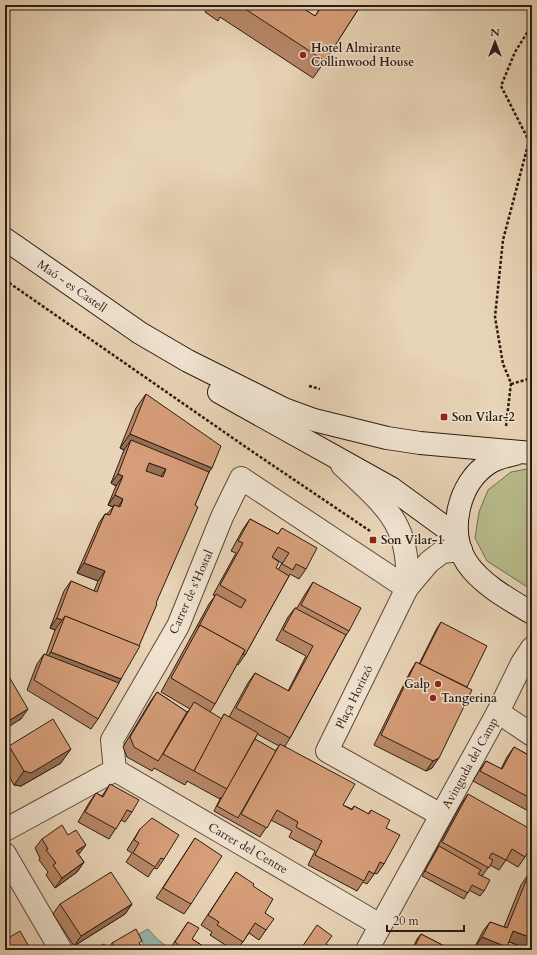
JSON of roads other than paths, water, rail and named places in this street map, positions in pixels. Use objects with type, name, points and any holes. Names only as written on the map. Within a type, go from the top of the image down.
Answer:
[{"type":"street","name":"Maó - es Castell","points":[[5,239],[140,333]]},
{"type":"street","points":[[140,333],[188,361],[284,409],[314,420],[394,439],[450,446],[529,452]]},
{"type":"street","points":[[140,333],[182,370],[390,488],[459,543]]},
{"type":"street","points":[[529,452],[501,458],[489,463],[468,484],[457,518],[459,543],[468,563],[480,577],[501,594],[532,613]]},
{"type":"street","points":[[333,456],[386,506],[398,526],[406,552],[408,571],[407,588]]},
{"type":"street","name":"Carrer de s'Hostal","points":[[115,770],[112,740],[178,626],[222,518],[241,478],[407,588]]},
{"type":"street","name":"Plaça Horitzó","points":[[441,815],[327,752],[407,588],[429,562],[442,552],[459,543]]},
{"type":"street","name":"Avinguda del Camp","points":[[367,950],[498,712],[522,663],[532,648]]},
{"type":"street","points":[[498,712],[532,735]]},
{"type":"street","points":[[5,830],[115,770]]},
{"type":"street","name":"Carrer del Centre","points":[[115,770],[380,926]]},
{"type":"street","points":[[5,854],[61,950]]},
{"type":"water","points":[[148,929],[158,940],[169,948],[167,950],[146,950],[139,934]]},
{"type":"place","name":"Hotel Almirante Collinwood House","points":[[303,55]]},
{"type":"place","name":"Son Vilar-2","points":[[444,417]]},
{"type":"place","name":"Son Vilar-1","points":[[373,540]]},
{"type":"place","name":"Galp","points":[[438,684]]},
{"type":"place","name":"Tangerina","points":[[433,698]]}]
